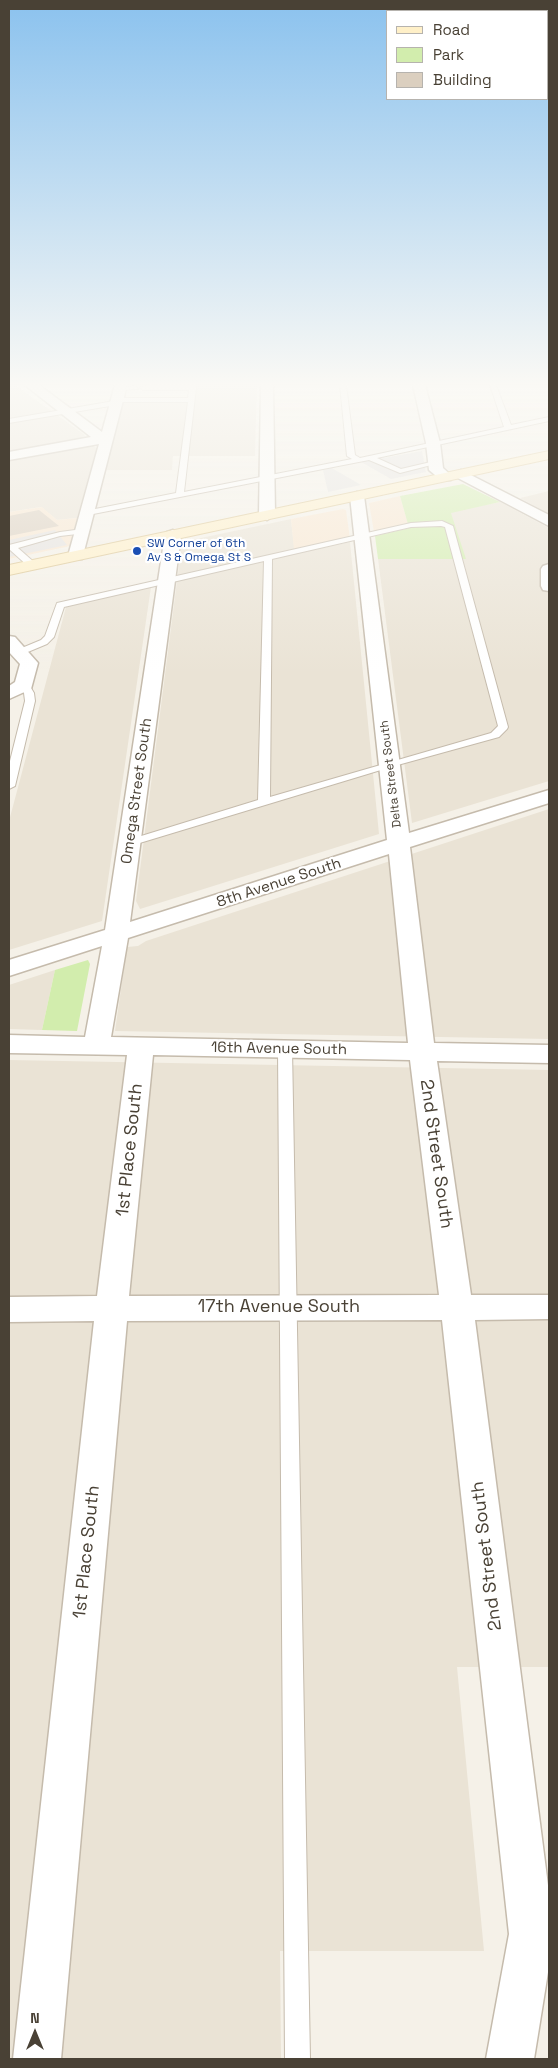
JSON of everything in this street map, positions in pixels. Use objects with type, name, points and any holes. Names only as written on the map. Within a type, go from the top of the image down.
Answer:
[{"type":"main road","points":[[9,570],[424,482]]},
{"type":"street","points":[[76,556],[96,482]]},
{"type":"street","points":[[267,482],[267,515]]},
{"type":"street","points":[[468,482],[549,520]]},
{"type":"street","name":"Delta Street South","points":[[357,496],[390,764],[422,1052]]},
{"type":"street","name":"Omega Street South","points":[[96,1046],[116,935],[173,535]]},
{"type":"street","points":[[549,569],[549,586]]},
{"type":"street","points":[[12,645],[29,663],[16,689]]},
{"type":"street","name":"8th Avenue South","points":[[9,968],[549,796]]},
{"type":"street","name":"16th Avenue South","points":[[9,1044],[549,1054]]},
{"type":"street","name":"1st Place South","points":[[37,2059],[141,1046]]},
{"type":"street","name":"2nd Street South","points":[[422,1052],[457,1308],[532,1934],[510,2059]]},
{"type":"street","name":"17th Avenue South","points":[[9,1309],[549,1306]]},
{"type":"lane","points":[[180,494],[181,482]]},
{"type":"lane","points":[[88,513],[244,482]]},
{"type":"lane","points":[[12,645],[44,642],[49,637],[60,605],[363,538],[411,525],[442,523],[449,526],[503,727],[495,735],[390,764],[129,843]]},
{"type":"lane","points":[[10,547],[60,534],[83,531]]},
{"type":"lane","points":[[10,547],[32,565]]},
{"type":"lane","points":[[264,803],[268,558]]},
{"type":"lane","points":[[9,786],[30,701],[29,693],[16,689]]},
{"type":"lane","points":[[285,1048],[298,2059]]},
{"type":"shaded area","points":[[9,482],[87,482],[77,518],[57,520],[41,507],[9,512]]},
{"type":"shaded area","points":[[326,482],[355,482],[361,485],[328,492]]},
{"type":"shaded area","points":[[549,491],[549,514],[520,498]]},
{"type":"shaded area","points":[[400,496],[408,524],[374,532],[369,503]]},
{"type":"shaded area","points":[[500,502],[549,528],[549,781],[412,823],[378,559],[465,559],[450,512]]},
{"type":"shaded area","points":[[42,507],[57,520],[77,518],[70,546],[9,559],[9,512]]},
{"type":"shaded area","points":[[346,510],[350,539],[294,550],[291,519]]},
{"type":"shaded area","points":[[291,519],[295,554],[350,542],[379,834],[140,909],[136,901],[182,542]]},
{"type":"shaded area","points":[[55,530],[67,545],[9,557],[9,540]]},
{"type":"shaded area","points":[[151,587],[102,921],[9,950],[9,821],[66,607]]},
{"type":"shaded area","points":[[549,809],[549,1039],[115,1031],[127,947],[138,946],[146,941]]},
{"type":"shaded area","points":[[55,970],[42,1030],[9,1029],[9,985]]},
{"type":"shaded area","points":[[9,1060],[549,1070],[549,1667],[457,1667],[484,1951],[280,1951],[281,2059],[9,2059]]},
{"type":"green space","points":[[463,484],[500,502],[451,513],[466,559],[378,559],[375,536],[409,528],[400,496]]},
{"type":"green space","points":[[88,960],[90,964],[77,1031],[42,1030],[55,970]]},
{"type":"building","points":[[39,510],[59,526],[9,536],[9,516]]},
{"type":"place","name":"SW Corner of 6th Av S & Omega St S","points":[[137,551]]}]
